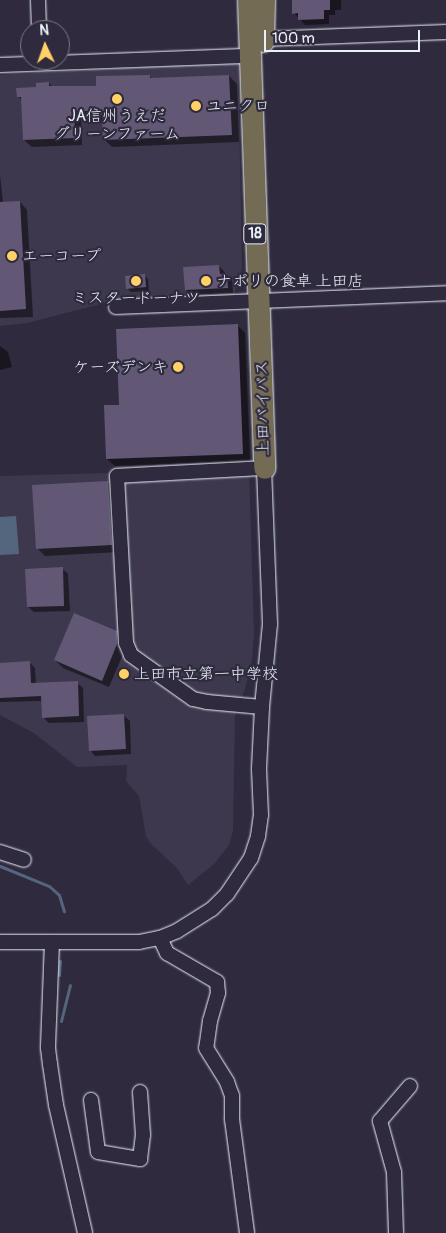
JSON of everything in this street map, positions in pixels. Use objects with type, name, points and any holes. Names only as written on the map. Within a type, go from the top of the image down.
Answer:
[{"type":"highway","name":"上田バイパス","points":[[248,0],[262,301]]},
{"type":"highway","name":"上田バイパス","points":[[264,0],[261,175],[264,468]]},
{"type":"street","points":[[38,0],[39,20]]},
{"type":"street","points":[[263,39],[446,32]]},
{"type":"street","points":[[70,60],[250,56]]},
{"type":"street","points":[[0,65],[20,63]]},
{"type":"street","points":[[116,307],[446,293]]},
{"type":"street","points":[[0,942],[120,943],[160,938],[186,926],[212,909],[231,888],[251,858],[258,836],[261,815],[259,769],[262,707],[270,624],[264,468],[117,476],[126,643],[131,656],[193,699],[262,707]]},
{"type":"street","points":[[0,852],[24,860]]},
{"type":"street","points":[[160,938],[167,953],[218,982],[218,993],[210,1021],[206,1048],[227,1082],[232,1096],[232,1119],[247,1233]]},
{"type":"street","points":[[52,942],[49,1056],[56,1105],[85,1233]]},
{"type":"street","points":[[396,1233],[394,1172],[380,1121],[410,1086]]},
{"type":"street","points":[[91,1100],[98,1152],[140,1159],[143,1134],[140,1092]]},
{"type":"shaded area","points":[[238,62],[242,268],[234,295],[116,300],[27,323],[0,326],[0,75]]},
{"type":"shaded area","name":"上田市立第一中学校","points":[[249,469],[254,633],[252,659],[245,689],[235,715],[233,831],[229,845],[214,864],[188,885],[177,868],[151,844],[146,836],[139,796],[126,781],[127,765],[77,767],[34,733],[0,715],[0,476]]},
{"type":"water","points":[[16,516],[19,554],[0,555],[0,517]]},
{"type":"building","points":[[292,0],[330,0],[330,10],[324,10],[324,19],[298,20],[298,13],[292,14]]},
{"type":"building","points":[[150,75],[150,78],[229,75],[232,135],[103,140],[102,115],[91,115],[91,111],[74,111],[75,138],[23,140],[21,97],[17,97],[16,88],[36,87],[36,83],[49,82],[49,86],[96,86],[96,76]]},
{"type":"building","name":"エーコープ","points":[[20,201],[26,309],[0,311],[0,202]]},
{"type":"building","name":"ナポリの食卓 上田店","points":[[219,265],[220,274],[227,273],[228,288],[185,290],[183,267]]},
{"type":"building","name":"ミスタードーナツ","points":[[145,274],[146,287],[126,289],[125,276]]},
{"type":"building","name":"ケーズデンキ","points":[[238,324],[243,454],[106,459],[104,405],[119,405],[116,329]]},
{"type":"building","points":[[108,481],[112,545],[36,549],[32,485]]},
{"type":"building","points":[[63,567],[64,606],[27,607],[25,569]]},
{"type":"building","points":[[74,613],[117,631],[117,644],[102,681],[54,660]]},
{"type":"building","points":[[30,661],[31,683],[78,681],[79,716],[42,718],[41,696],[0,698],[0,663]]},
{"type":"building","points":[[124,714],[126,749],[89,751],[87,716]]},
{"type":"waterway","points":[[0,866],[49,886],[59,895],[64,911]]},
{"type":"waterway","points":[[59,975],[60,961]]},
{"type":"waterway","points":[[61,1021],[70,985]]},
{"type":"place","name":"JA信州うえだ グリーンファーム","points":[[117,99]]},
{"type":"place","name":"ユニクロ","points":[[196,106]]},
{"type":"place","name":"エーコープ","points":[[12,256]]},
{"type":"place","name":"ミスタードーナツ","points":[[136,281]]},
{"type":"place","name":"ナポリの食卓 上田店","points":[[206,281]]},
{"type":"place","name":"ケーズデンキ","points":[[178,367]]},
{"type":"place","name":"上田市立第一中学校","points":[[124,674]]}]
